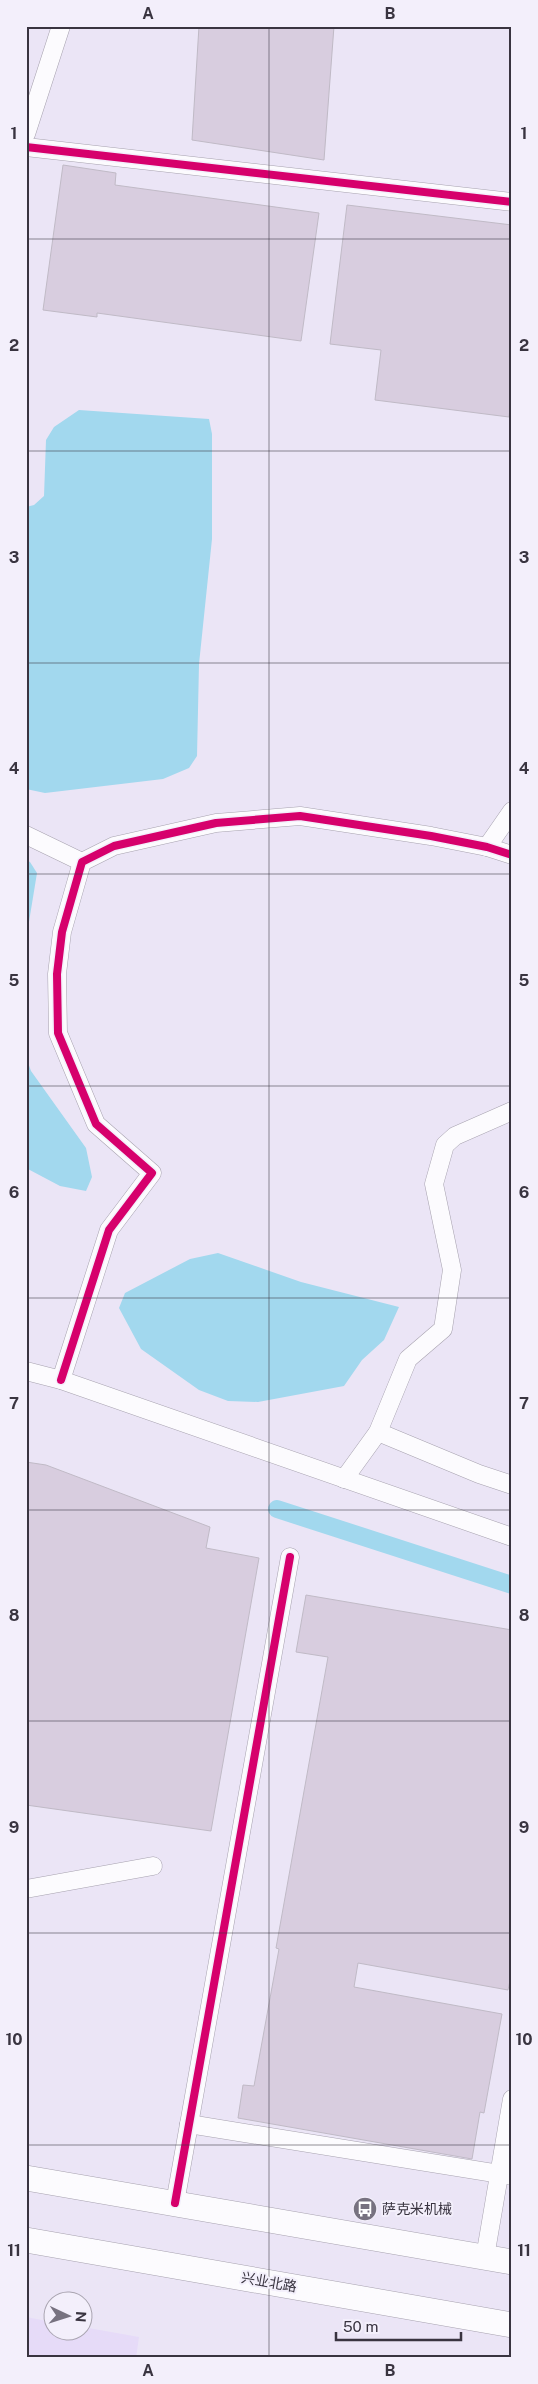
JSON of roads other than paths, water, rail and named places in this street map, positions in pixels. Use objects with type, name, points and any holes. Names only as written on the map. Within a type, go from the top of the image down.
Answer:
[{"type":"main road","points":[[26,2178],[512,2262]]},
{"type":"main road","name":"兴业北路","points":[[26,2240],[512,2325]]},
{"type":"street","points":[[26,134],[61,26]]},
{"type":"street","points":[[26,147],[512,202]]},
{"type":"street","points":[[487,847],[512,811]]},
{"type":"street","points":[[60,1380],[109,1230],[152,1173],[96,1124],[58,1033],[57,974],[62,932],[82,862],[114,846],[216,823],[300,816],[431,836],[487,847],[512,855]]},
{"type":"street","points":[[26,835],[82,862]]},
{"type":"street","points":[[344,1479],[378,1432],[408,1359],[443,1329],[452,1270],[434,1184],[444,1145],[455,1136],[512,1111]]},
{"type":"street","points":[[26,1371],[60,1380],[512,1537]]},
{"type":"street","points":[[378,1432],[479,1474],[512,1485]]},
{"type":"street","points":[[175,2203],[290,1557]]},
{"type":"street","points":[[26,1889],[153,1866]]},
{"type":"street","points":[[485,2257],[505,2175],[512,2099]]},
{"type":"street","points":[[189,2124],[505,2175]]},
{"type":"water","points":[[79,410],[209,419],[212,434],[212,539],[199,664],[197,756],[189,768],[163,779],[45,793],[26,789],[26,507],[34,505],[44,496],[46,440],[54,427]]},
{"type":"water","points":[[26,860],[30,862],[37,873],[26,940]]},
{"type":"water","points":[[26,1057],[31,1071],[86,1148],[92,1177],[86,1191],[60,1186],[26,1168]]},
{"type":"water","points":[[218,1253],[301,1282],[399,1307],[384,1340],[362,1360],[344,1386],[258,1402],[228,1401],[199,1390],[141,1349],[119,1308],[125,1293],[190,1259]]},
{"type":"waterway","points":[[277,1509],[512,1585]]},
{"type":"place","name":"萨克米机械","points":[[365,2209]]}]
